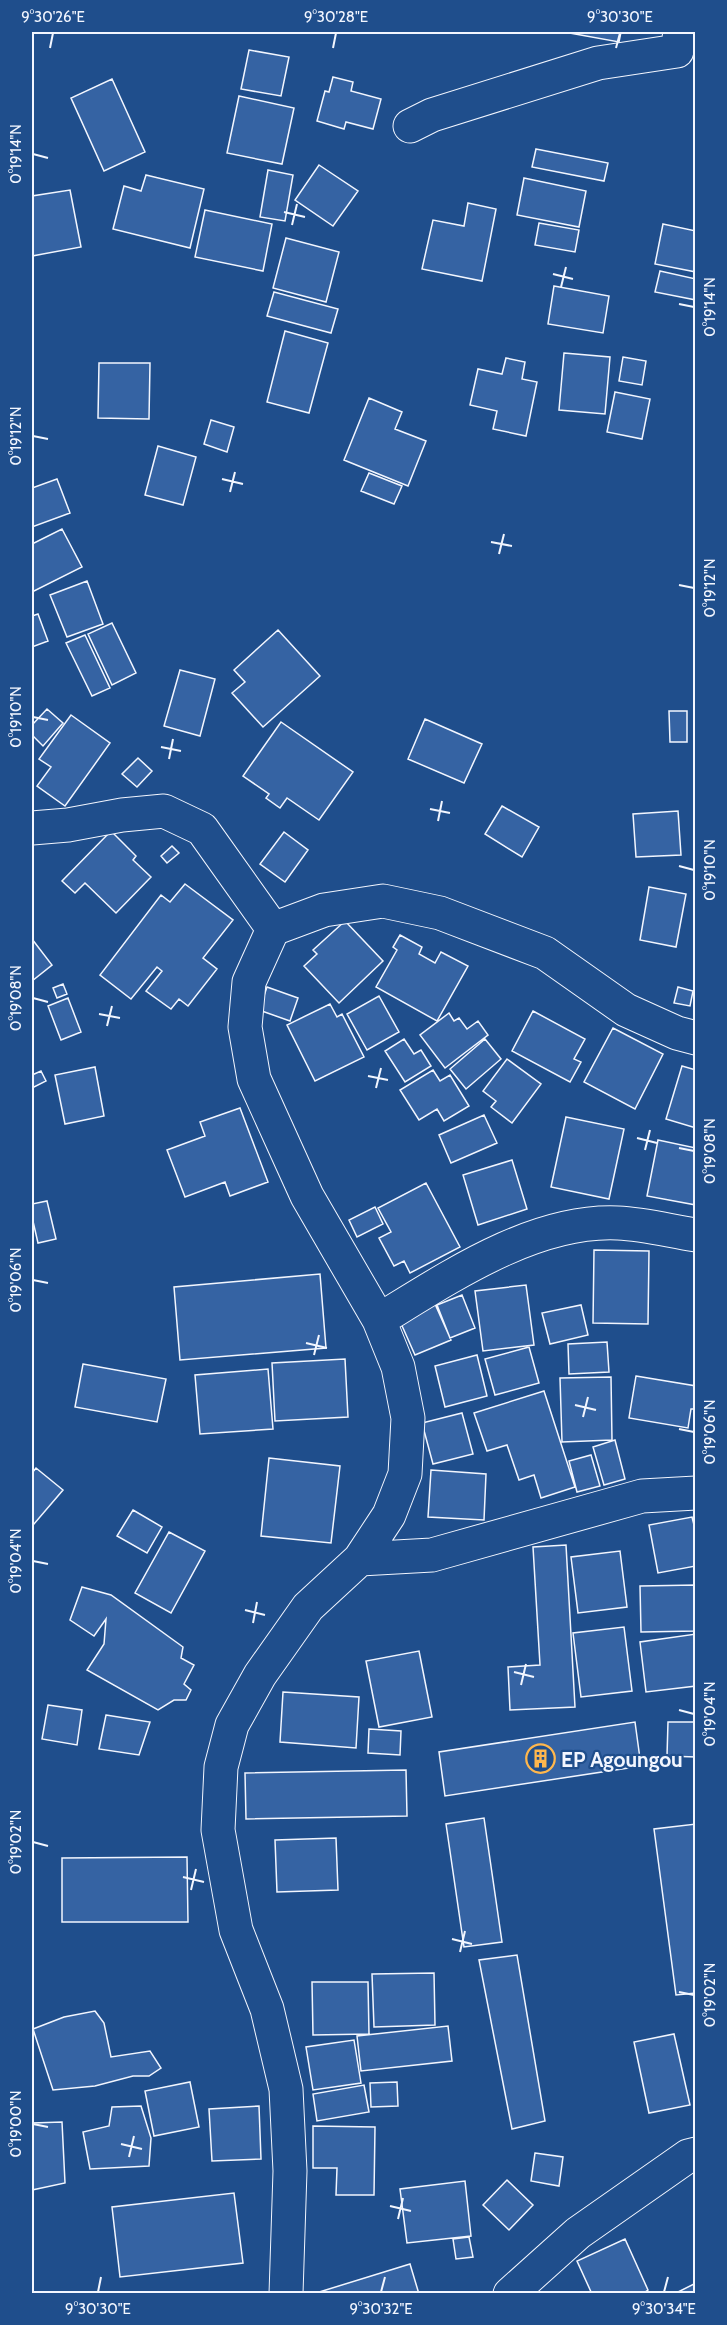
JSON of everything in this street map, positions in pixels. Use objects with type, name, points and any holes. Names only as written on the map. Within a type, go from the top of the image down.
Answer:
[{"type":"street","points":[[410,126],[432,115],[598,63],[677,51],[680,32]]},
{"type":"street","points":[[32,828],[164,811],[202,829],[273,929]]},
{"type":"street","points":[[286,2294],[290,2171],[286,2089],[267,2009],[237,1930],[218,1830],[221,1767],[232,1725],[260,1675],[308,1607],[360,1558],[389,1515],[405,1474],[408,1418],[398,1367],[379,1320],[307,1196],[254,1079],[245,1027],[249,982],[273,929],[324,910],[383,901],[440,913],[545,953],[626,1010],[676,1033],[696,1038]]},
{"type":"street","points":[[379,1320],[444,1280],[519,1243],[568,1227],[618,1223],[696,1235]]},
{"type":"street","points":[[360,1558],[432,1555],[642,1496],[696,1493]]},
{"type":"street","points":[[510,2294],[578,2233],[688,2156],[696,2154]]},
{"type":"building","points":[[564,32],[621,32],[619,42]]},
{"type":"building","points":[[249,50],[289,57],[281,96],[241,89]]},
{"type":"building","points":[[333,77],[353,82],[351,91],[381,99],[373,129],[346,122],[344,129],[317,121],[325,91],[329,92]]},
{"type":"building","points":[[112,79],[145,152],[104,171],[71,98]]},
{"type":"building","points":[[239,96],[294,108],[282,164],[227,153]]},
{"type":"building","points":[[536,149],[608,163],[604,181],[532,167]]},
{"type":"building","points":[[319,165],[358,191],[333,226],[295,200]]},
{"type":"building","points":[[268,170],[293,175],[285,221],[260,217]]},
{"type":"building","points":[[146,175],[204,189],[190,248],[113,229],[124,186],[141,191]]},
{"type":"building","points":[[524,178],[586,191],[579,227],[517,215]]},
{"type":"building","points":[[70,190],[81,247],[32,256],[32,196]]},
{"type":"building","points":[[468,203],[496,209],[482,281],[422,269],[433,220],[464,226]]},
{"type":"building","points":[[205,210],[272,224],[263,271],[195,257]]},
{"type":"building","points":[[539,223],[579,230],[575,252],[535,245]]},
{"type":"building","points":[[663,224],[696,231],[696,272],[655,264]]},
{"type":"building","points":[[286,238],[339,252],[326,302],[273,288]]},
{"type":"building","points":[[660,271],[696,279],[696,300],[655,292]]},
{"type":"building","points":[[554,286],[609,296],[603,333],[548,324]]},
{"type":"building","points":[[274,292],[338,309],[331,333],[267,316]]},
{"type":"building","points":[[285,331],[328,343],[309,413],[267,402]]},
{"type":"building","points":[[564,353],[610,357],[605,414],[559,410]]},
{"type":"building","points":[[623,357],[646,361],[642,385],[619,381]]},
{"type":"building","points":[[506,358],[525,362],[522,379],[537,382],[526,436],[493,429],[497,411],[470,405],[478,369],[502,374]]},
{"type":"building","points":[[99,363],[150,363],[149,419],[98,418]]},
{"type":"building","points":[[615,392],[650,399],[642,439],[607,432]]},
{"type":"building","points":[[369,398],[402,412],[395,429],[426,441],[408,486],[344,460]]},
{"type":"building","points":[[211,420],[234,427],[227,452],[204,444]]},
{"type":"building","points":[[158,446],[196,457],[183,505],[145,495]]},
{"type":"building","points":[[369,473],[402,486],[394,504],[361,491]]},
{"type":"building","points":[[57,479],[70,513],[32,527],[32,488]]},
{"type":"building","points":[[62,529],[82,567],[32,592],[32,544]]},
{"type":"building","points":[[87,581],[103,624],[67,637],[50,595]]},
{"type":"building","points":[[38,614],[48,641],[32,647],[32,616]]},
{"type":"building","points":[[112,623],[136,673],[112,685],[88,634]]},
{"type":"building","points":[[278,630],[320,676],[263,727],[232,693],[245,682],[234,670]]},
{"type":"building","points":[[85,635],[110,688],[92,696],[66,643]]},
{"type":"building","points":[[180,670],[215,679],[200,736],[164,726]]},
{"type":"building","points":[[47,709],[63,723],[43,746],[32,735],[32,725]]},
{"type":"building","points":[[669,711],[687,711],[687,742],[670,742]]},
{"type":"building","points":[[71,715],[110,743],[65,806],[37,786],[51,767],[39,759]]},
{"type":"building","points":[[425,719],[482,744],[464,783],[408,759]]},
{"type":"building","points":[[281,722],[353,772],[319,820],[287,798],[280,808],[266,798],[269,794],[243,776]]},
{"type":"building","points":[[138,758],[152,771],[137,787],[122,774]]},
{"type":"building","points":[[502,806],[539,827],[522,857],[485,834]]},
{"type":"building","points":[[678,811],[681,855],[636,857],[633,814]]},
{"type":"building","points":[[111,831],[136,856],[133,860],[151,877],[116,913],[85,883],[75,893],[62,881]]},
{"type":"building","points":[[284,832],[308,850],[285,882],[260,864]]},
{"type":"building","points":[[172,846],[179,853],[167,863],[161,856]]},
{"type":"building","points":[[185,884],[233,920],[203,958],[217,969],[188,1006],[179,999],[171,1009],[146,991],[162,971],[157,967],[131,999],[100,975],[161,895],[170,902]]},
{"type":"building","points":[[649,887],[686,894],[676,947],[640,940]]},
{"type":"building","points":[[345,921],[383,961],[339,1003],[304,966],[317,954],[313,950]]},
{"type":"building","points":[[400,935],[422,947],[419,954],[435,963],[441,952],[468,966],[437,1021],[376,987],[397,950],[393,947]]},
{"type":"building","points":[[32,939],[52,965],[32,981]]},
{"type":"building","points":[[63,984],[67,994],[57,998],[53,988]]},
{"type":"building","points":[[267,987],[298,998],[290,1021],[259,1010]]},
{"type":"building","points":[[678,987],[693,991],[690,1006],[674,1003]]},
{"type":"building","points":[[379,996],[399,1032],[367,1050],[347,1014]]},
{"type":"building","points":[[68,998],[81,1032],[61,1040],[48,1006]]},
{"type":"building","points":[[330,1004],[337,1017],[342,1014],[364,1057],[315,1081],[287,1025]]},
{"type":"building","points":[[533,1011],[585,1039],[574,1059],[581,1062],[570,1082],[512,1051]]},
{"type":"building","points":[[449,1013],[454,1021],[459,1018],[467,1029],[478,1021],[488,1035],[445,1068],[420,1035]]},
{"type":"building","points":[[613,1028],[663,1054],[635,1109],[584,1082]]},
{"type":"building","points":[[404,1039],[414,1054],[421,1050],[431,1066],[405,1082],[385,1051]]},
{"type":"building","points":[[485,1039],[501,1059],[466,1089],[450,1069]]},
{"type":"building","points":[[507,1059],[541,1084],[512,1123],[491,1107],[496,1101],[483,1091]]},
{"type":"building","points":[[682,1066],[696,1070],[696,1128],[666,1119]]},
{"type":"building","points":[[95,1067],[104,1116],[65,1124],[55,1075]]},
{"type":"building","points":[[433,1070],[440,1081],[450,1075],[469,1106],[444,1121],[437,1109],[419,1120],[400,1090]]},
{"type":"building","points":[[41,1071],[46,1081],[32,1088],[32,1075]]},
{"type":"building","points":[[240,1108],[268,1182],[230,1196],[225,1182],[185,1197],[167,1150],[205,1136],[200,1122]]},
{"type":"building","points":[[484,1115],[497,1143],[451,1163],[439,1135]]},
{"type":"building","points":[[566,1117],[624,1129],[609,1199],[551,1187]]},
{"type":"building","points":[[658,1140],[696,1148],[696,1205],[647,1196]]},
{"type":"building","points":[[512,1160],[527,1209],[478,1225],[463,1175]]},
{"type":"building","points":[[426,1183],[460,1247],[410,1273],[404,1261],[394,1266],[379,1238],[391,1232],[378,1208]]},
{"type":"building","points":[[47,1201],[56,1239],[38,1243],[32,1217],[32,1204]]},
{"type":"building","points":[[375,1207],[383,1224],[357,1237],[349,1220]]},
{"type":"building","points":[[594,1250],[649,1251],[648,1324],[593,1323]]},
{"type":"building","points":[[320,1274],[326,1348],[180,1360],[174,1287]]},
{"type":"building","points":[[526,1285],[534,1345],[483,1351],[475,1291]]},
{"type":"building","points":[[462,1295],[475,1328],[450,1338],[437,1305]]},
{"type":"building","points":[[435,1304],[451,1340],[415,1355],[399,1319]]},
{"type":"building","points":[[581,1305],[588,1335],[550,1344],[542,1313]]},
{"type":"building","points":[[607,1342],[609,1372],[569,1374],[568,1344]]},
{"type":"building","points":[[529,1347],[539,1383],[495,1395],[485,1359]]},
{"type":"building","points":[[477,1355],[487,1396],[445,1407],[435,1366]]},
{"type":"building","points":[[345,1359],[348,1417],[275,1421],[272,1363]]},
{"type":"building","points":[[83,1364],[166,1379],[157,1422],[75,1407]]},
{"type":"building","points":[[268,1369],[273,1429],[200,1434],[195,1375]]},
{"type":"building","points":[[636,1376],[696,1386],[696,1409],[691,1409],[688,1428],[629,1418]]},
{"type":"building","points":[[611,1377],[612,1440],[562,1442],[560,1378]]},
{"type":"building","points":[[544,1391],[575,1487],[541,1498],[534,1475],[519,1480],[507,1445],[487,1451],[474,1413]]},
{"type":"building","points":[[462,1413],[473,1454],[433,1464],[422,1423]]},
{"type":"building","points":[[615,1440],[625,1479],[604,1485],[593,1447]]},
{"type":"building","points":[[591,1455],[600,1486],[577,1492],[569,1461]]},
{"type":"building","points":[[269,1458],[340,1466],[331,1543],[261,1536]]},
{"type":"building","points":[[36,1468],[63,1490],[34,1524],[32,1522],[32,1473]]},
{"type":"building","points":[[431,1470],[486,1474],[484,1520],[428,1517]]},
{"type":"building","points":[[133,1510],[162,1527],[147,1553],[117,1536]]},
{"type":"building","points":[[692,1517],[696,1533],[696,1566],[658,1573],[649,1525]]},
{"type":"building","points":[[169,1532],[205,1551],[171,1613],[135,1593]]},
{"type":"building","points":[[566,1545],[575,1707],[510,1710],[508,1667],[540,1665],[533,1547]]},
{"type":"building","points":[[620,1551],[627,1607],[578,1613],[571,1557]]},
{"type":"building","points":[[696,1585],[696,1631],[641,1632],[640,1586]]},
{"type":"building","points":[[82,1587],[111,1595],[183,1647],[181,1658],[194,1665],[184,1684],[191,1690],[186,1700],[174,1700],[158,1710],[87,1670],[104,1644],[106,1619],[94,1636],[70,1620]]},
{"type":"building","points":[[624,1627],[632,1691],[581,1697],[573,1633]]},
{"type":"building","points":[[696,1634],[696,1686],[646,1692],[640,1642]]},
{"type":"building","points":[[419,1651],[432,1717],[379,1727],[366,1661]]},
{"type":"building","points":[[283,1692],[359,1697],[356,1748],[280,1742]]},
{"type":"building","points":[[48,1705],[82,1710],[77,1745],[42,1739]]},
{"type":"building","points":[[106,1715],[150,1722],[139,1755],[99,1749]]},
{"type":"building","name":"EP Agoungou","points":[[635,1722],[641,1766],[445,1796],[439,1752]]},
{"type":"building","points":[[668,1722],[696,1722],[696,1757],[667,1756]]},
{"type":"building","points":[[369,1729],[401,1731],[400,1755],[368,1753]]},
{"type":"building","points":[[406,1770],[407,1816],[246,1819],[245,1773]]},
{"type":"building","points":[[484,1818],[502,1942],[464,1947],[446,1824]]},
{"type":"building","points":[[696,1824],[696,1993],[676,1995],[654,1829]]},
{"type":"building","points":[[336,1838],[338,1890],[277,1892],[275,1840]]},
{"type":"building","points":[[187,1857],[188,1922],[62,1922],[62,1858]]},
{"type":"building","points":[[517,1955],[545,2121],[512,2129],[479,1960]]},
{"type":"building","points":[[434,1973],[435,2025],[374,2027],[372,1974]]},
{"type":"building","points":[[312,1982],[368,1982],[369,2034],[313,2035]]},
{"type":"building","points":[[95,2011],[104,2023],[111,2057],[150,2051],[161,2068],[149,2076],[133,2076],[95,2086],[53,2090],[33,2029],[64,2017]]},
{"type":"building","points":[[448,2026],[452,2061],[361,2071],[357,2036]]},
{"type":"building","points":[[674,2034],[690,2105],[649,2113],[634,2042]]},
{"type":"building","points":[[354,2040],[361,2083],[313,2090],[306,2047]]},
{"type":"building","points":[[190,2082],[199,2127],[154,2136],[145,2091]]},
{"type":"building","points":[[397,2082],[398,2106],[371,2107],[370,2083]]},
{"type":"building","points":[[364,2085],[369,2112],[317,2121],[313,2094]]},
{"type":"building","points":[[141,2106],[151,2138],[149,2166],[90,2169],[83,2132],[109,2126],[112,2107]]},
{"type":"building","points":[[259,2106],[261,2159],[212,2161],[209,2109]]},
{"type":"building","points":[[62,2122],[65,2183],[32,2190],[32,2123]]},
{"type":"building","points":[[313,2126],[375,2127],[374,2195],[336,2195],[337,2168],[313,2168]]},
{"type":"building","points":[[535,2153],[563,2157],[559,2186],[531,2181]]},
{"type":"building","points":[[507,2180],[533,2205],[509,2230],[483,2205]]},
{"type":"building","points":[[465,2181],[471,2236],[407,2243],[400,2189]]},
{"type":"building","points":[[234,2193],[243,2263],[120,2277],[112,2207]]},
{"type":"building","points":[[469,2237],[473,2257],[456,2259],[453,2239]]},
{"type":"building","points":[[625,2239],[648,2290],[642,2294],[592,2294],[577,2261]]},
{"type":"building","points":[[410,2264],[419,2294],[316,2293]]},
{"type":"building","points":[[696,2283],[696,2294],[674,2294]]},
{"type":"place","name":"EP Agoungou","points":[[540,1759]]}]
